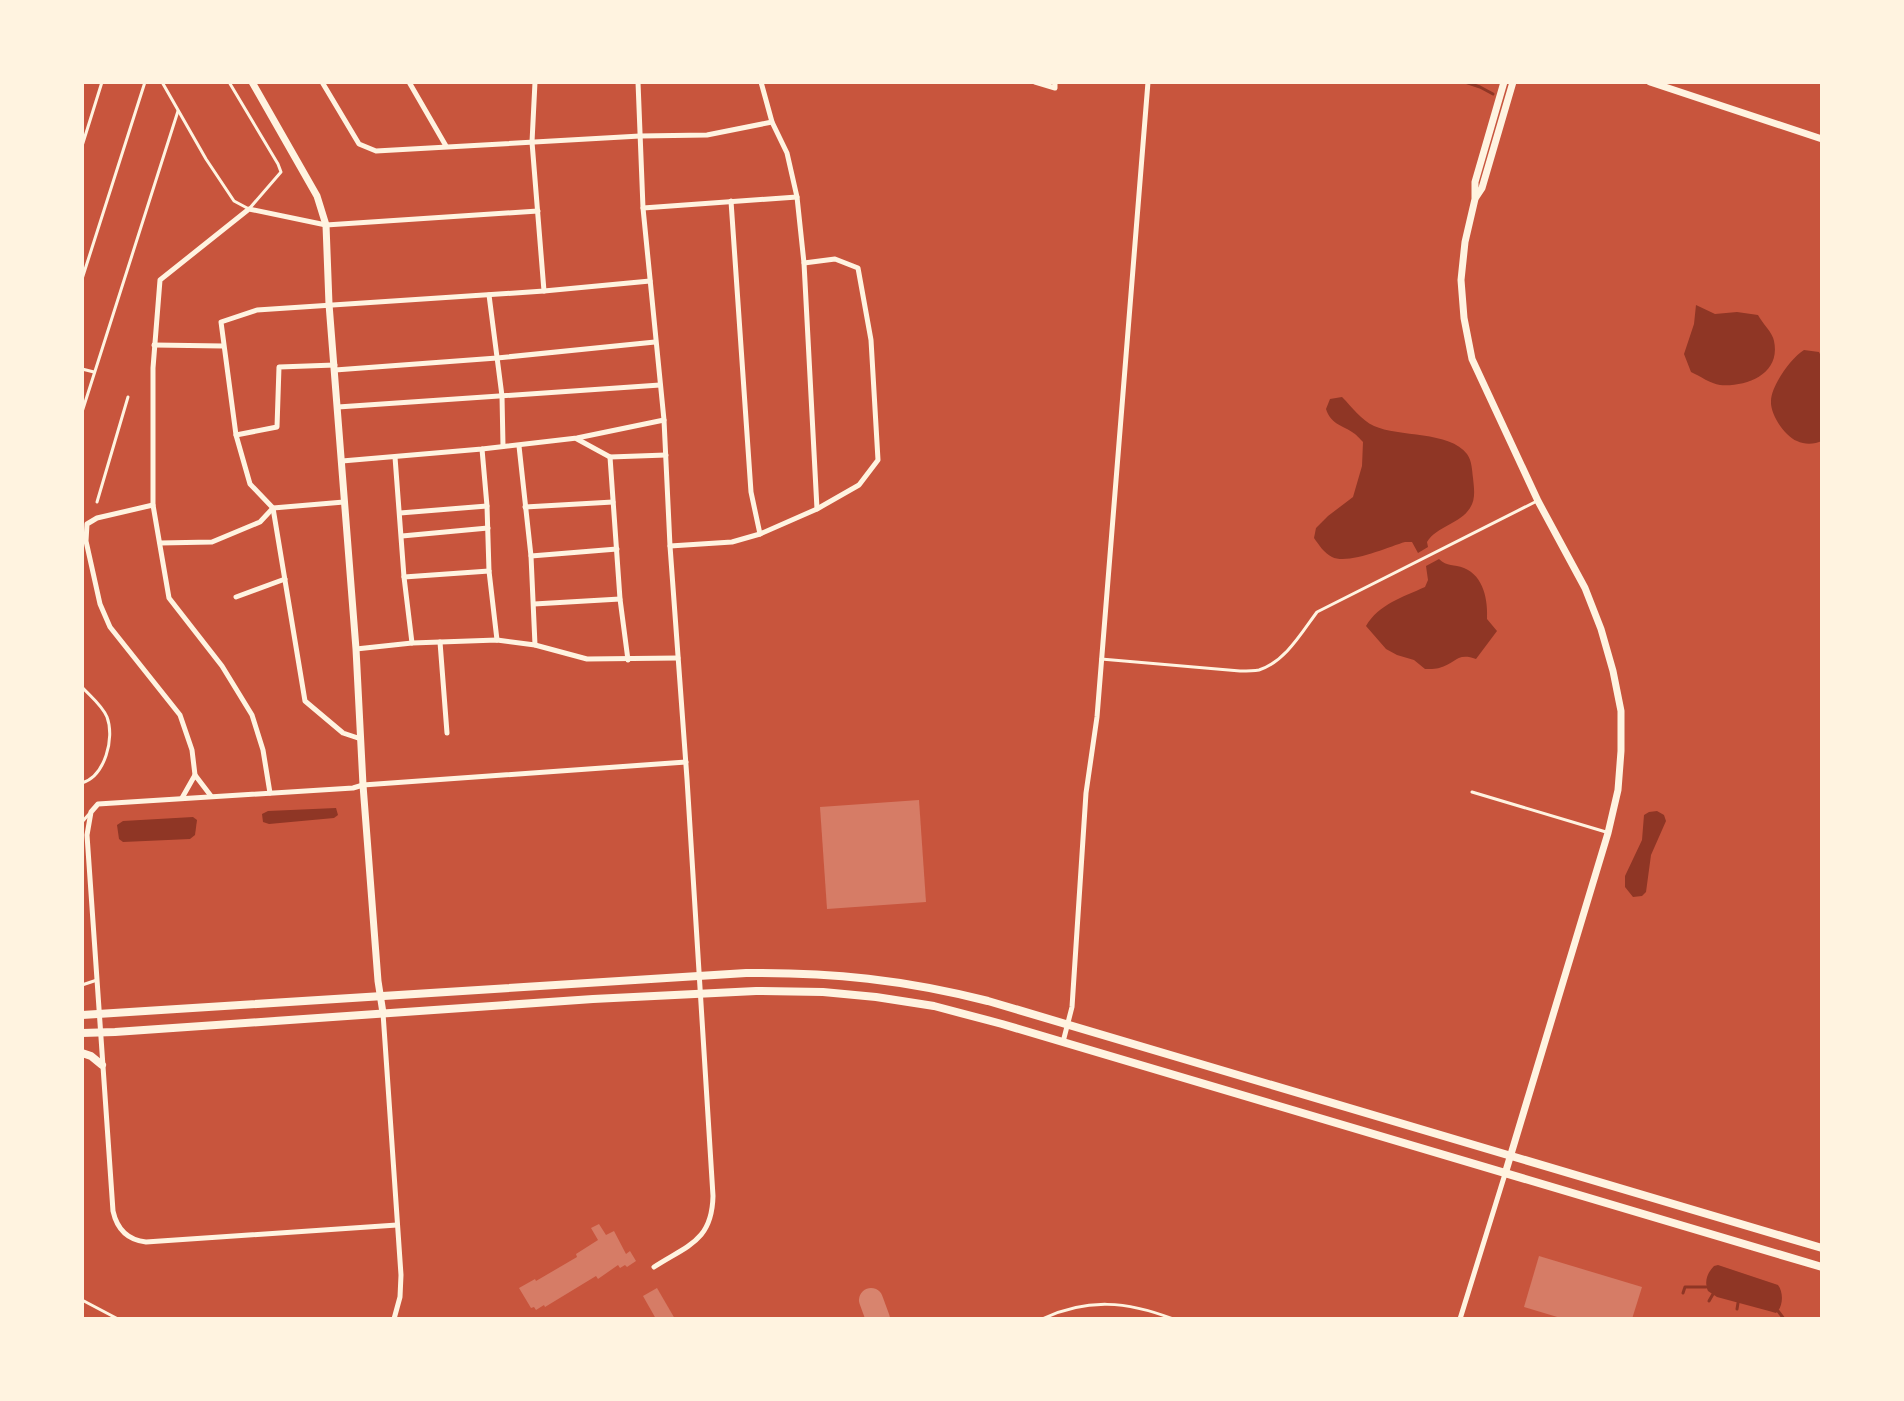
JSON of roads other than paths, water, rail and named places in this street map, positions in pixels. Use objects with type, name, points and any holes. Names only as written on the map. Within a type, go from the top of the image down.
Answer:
[{"type":"main road","points":[[82,1015],[699,975],[785,972],[884,979],[960,994],[1068,1024],[1822,1248]]},
{"type":"main road","points":[[82,1033],[701,993],[802,991],[896,1000],[969,1015],[1063,1042],[1822,1267]]},
{"type":"main road","points":[[82,1053],[102,1065]]},
{"type":"main road","points":[[1200,1083],[1206,1066]]},
{"type":"street","points":[[252,82],[317,196],[326,225],[363,785],[383,1013],[401,1283],[394,1319]]},
{"type":"street","points":[[322,82],[359,144],[376,151],[707,135],[772,122]]},
{"type":"street","points":[[409,82],[446,146]]},
{"type":"street","points":[[535,82],[532,142],[544,291]]},
{"type":"street","points":[[638,82],[643,208],[664,420],[713,1187],[712,1216],[702,1235],[654,1267]]},
{"type":"street","points":[[761,82],[772,122],[787,153],[797,197],[804,263],[817,509]]},
{"type":"street","points":[[1035,82],[1055,85]]},
{"type":"street","points":[[1063,1042],[1072,1007],[1087,783],[1097,717],[1148,82]]},
{"type":"street","points":[[1460,1319],[1608,833],[1618,790],[1621,751],[1621,711],[1601,629],[1585,588],[1538,501],[1472,359],[1464,318],[1461,280],[1465,242],[1475,199],[1475,182],[1504,82]]},
{"type":"street","points":[[1475,199],[1482,188],[1513,82]]},
{"type":"street","points":[[1650,82],[1822,139]]},
{"type":"street","points":[[643,208],[797,197]]},
{"type":"street","points":[[731,201],[751,492],[760,534]]},
{"type":"street","points":[[270,793],[263,750],[252,715],[222,666],[169,598],[153,505],[154,345],[160,280],[249,209],[326,225],[538,211]]},
{"type":"street","points":[[670,546],[732,542],[760,534],[817,509],[859,485],[878,460],[871,340],[858,268],[835,259],[804,263]]},
{"type":"street","points":[[361,739],[343,733],[305,701],[273,508],[250,484],[236,435],[221,322],[257,310],[650,281]]},
{"type":"street","points":[[489,295],[502,396],[503,446]]},
{"type":"street","points":[[236,435],[277,427],[279,367],[335,368],[497,358],[655,342]]},
{"type":"street","points":[[154,345],[223,346]]},
{"type":"street","points":[[338,407],[660,385]]},
{"type":"street","points":[[342,461],[519,446],[664,420]]},
{"type":"street","points":[[577,438],[610,457],[666,455]]},
{"type":"street","points":[[519,446],[531,556],[535,645]]},
{"type":"street","points":[[482,449],[489,571],[497,640]]},
{"type":"street","points":[[395,457],[412,643]]},
{"type":"street","points":[[610,457],[620,599],[628,660]]},
{"type":"street","points":[[160,543],[212,542],[260,522],[273,508],[345,502]]},
{"type":"street","points":[[525,507],[613,502]]},
{"type":"street","points":[[153,505],[97,518],[87,524],[86,541],[100,604],[110,627],[180,715],[192,750],[195,775],[211,797]]},
{"type":"street","points":[[400,513],[487,506]]},
{"type":"street","points":[[402,536],[488,528]]},
{"type":"street","points":[[531,556],[617,549]]},
{"type":"street","points":[[404,577],[489,571]]},
{"type":"street","points":[[236,597],[285,579]]},
{"type":"street","points":[[534,604],[620,599]]},
{"type":"street","points":[[356,649],[412,643],[497,640],[535,645],[587,659],[678,658]]},
{"type":"street","points":[[440,642],[447,733]]},
{"type":"street","points":[[397,1225],[146,1242],[133,1239],[118,1225],[113,1211],[102,1065],[87,835],[91,812],[98,804],[686,762]]},
{"type":"street","points":[[182,798],[195,775]]},
{"type":"lane","points":[[82,146],[102,82]]},
{"type":"lane","points":[[82,279],[145,82]]},
{"type":"lane","points":[[162,82],[234,201],[249,209],[281,172],[229,82]]},
{"type":"lane","points":[[82,412],[178,111]]},
{"type":"lane","points":[[82,369],[94,373]]},
{"type":"lane","points":[[97,502],[128,397]]},
{"type":"lane","points":[[1101,659],[1259,670],[1276,661],[1317,612],[1538,501]]},
{"type":"lane","points":[[82,687],[105,713],[110,728],[102,764],[91,780],[82,783]]},
{"type":"lane","points":[[1472,792],[1608,833]]},
{"type":"lane","points":[[82,822],[91,812]]},
{"type":"lane","points":[[82,985],[97,980]]},
{"type":"lane","points":[[82,1300],[118,1319]]},
{"type":"lane","points":[[1042,1319],[1087,1304],[1148,1309],[1173,1319]]},
{"type":"waterway","points":[[1465,82],[1493,94]]},
{"type":"waterway","points":[[1683,1293],[1685,1287],[1706,1287]]},
{"type":"waterway","points":[[1709,1301],[1713,1294]]},
{"type":"waterway","points":[[1737,1309],[1738,1303]]},
{"type":"waterway","points":[[1778,1311],[1784,1319]]}]
